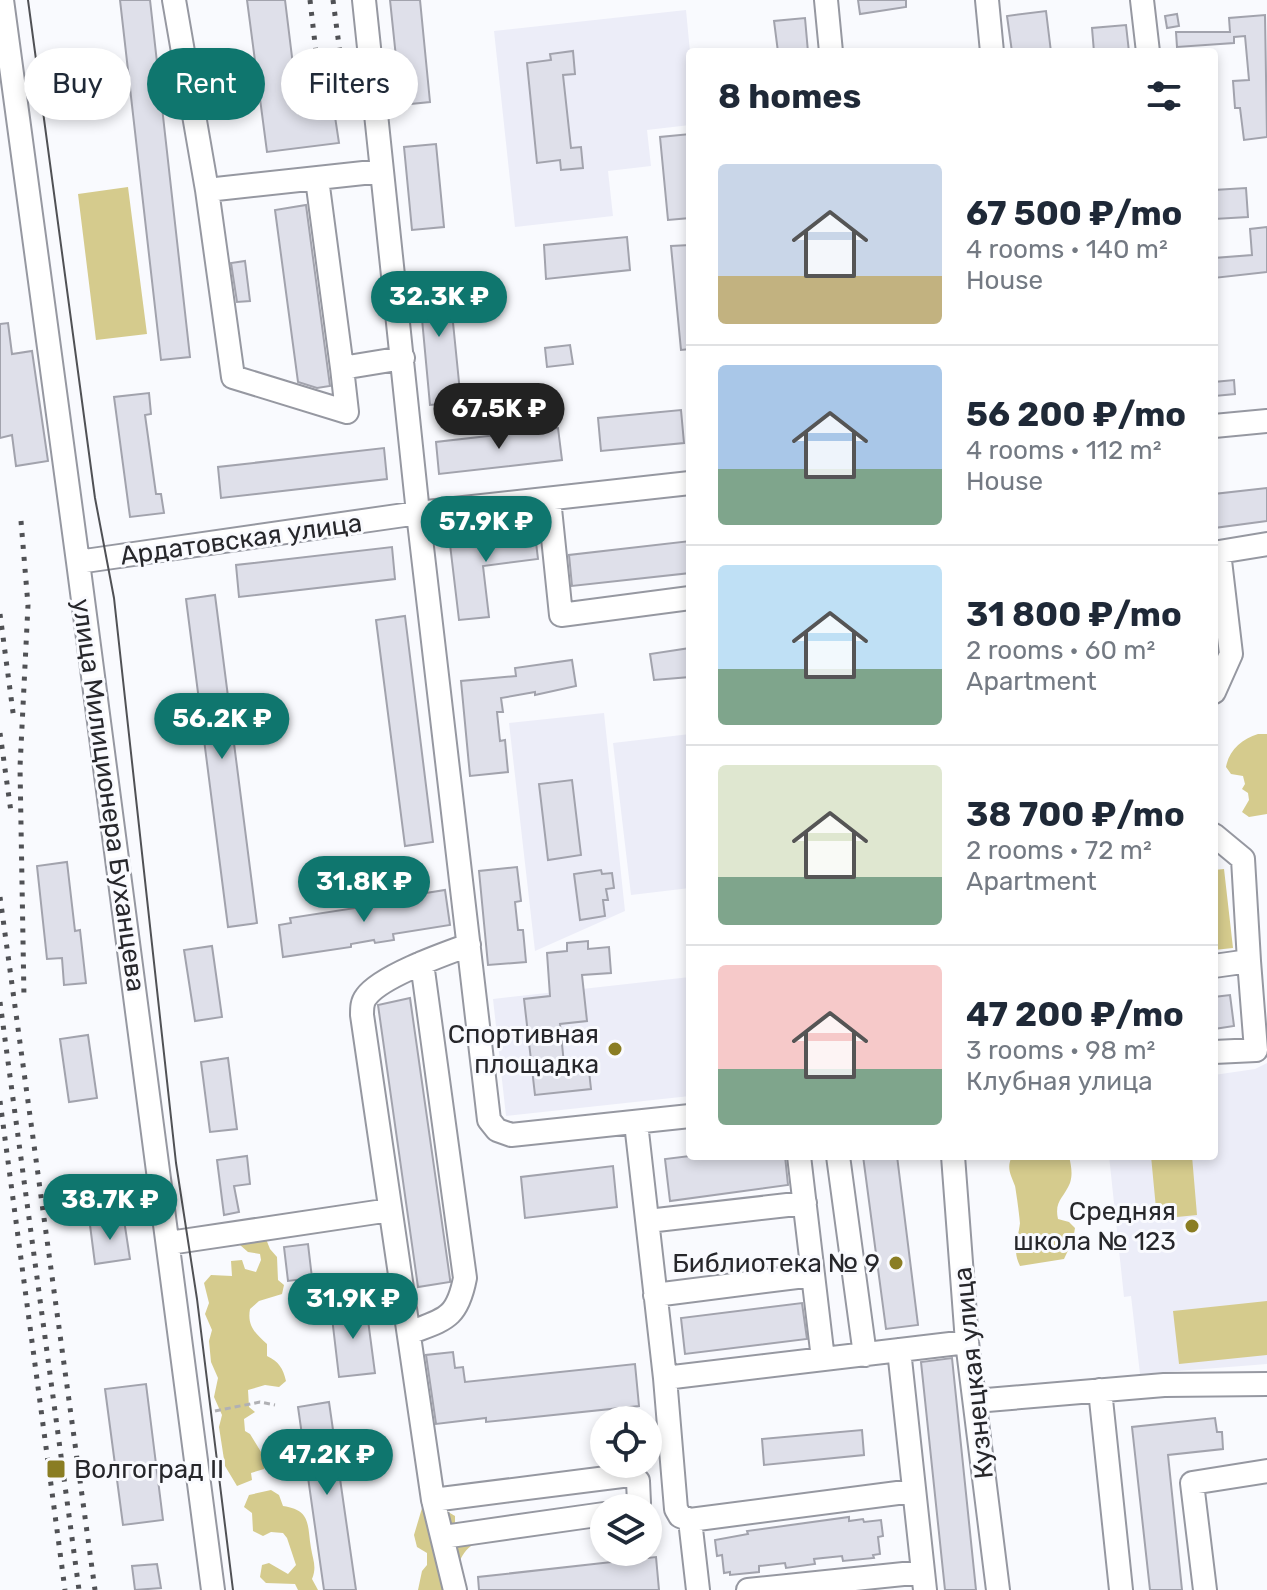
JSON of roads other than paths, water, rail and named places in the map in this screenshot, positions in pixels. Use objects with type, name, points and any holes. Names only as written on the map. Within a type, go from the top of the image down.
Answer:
[{"type":"street","name":"улица Милиционера Буханцева","points":[[2,0],[213,1590]]},
{"type":"street","points":[[174,0],[207,190],[233,377],[347,412],[317,179]]},
{"type":"street","points":[[364,0],[418,513],[489,1120],[497,1130],[511,1135],[686,1117]]},
{"type":"street","points":[[826,0],[831,48]]},
{"type":"street","points":[[987,0],[992,48]]},
{"type":"street","points":[[1142,0],[1148,48]]},
{"type":"street","points":[[207,190],[382,171]]},
{"type":"street","points":[[342,368],[403,358]]},
{"type":"street","points":[[1218,426],[1267,421]]},
{"type":"street","name":"Ардатовская улица","points":[[78,562],[418,513],[686,483]]},
{"type":"street","points":[[549,499],[561,615],[686,599]]},
{"type":"street","points":[[1218,683],[1231,654],[1219,552],[1267,544]]},
{"type":"street","points":[[1218,838],[1243,859],[1256,1050],[1218,1052]]},
{"type":"street","points":[[455,1590],[433,1500],[362,1015],[363,1000],[372,990],[422,963],[469,945]]},
{"type":"street","points":[[1218,965],[1249,961]]},
{"type":"street","points":[[409,1333],[449,1318],[457,1308],[465,1278],[422,963]]},
{"type":"street","points":[[636,1123],[665,1378],[676,1509],[680,1516],[690,1520],[913,1491]]},
{"type":"street","points":[[800,1160],[823,1359]]},
{"type":"street","points":[[839,1160],[865,1355]]},
{"type":"street","name":"Кузнецкая улица","points":[[953,1160],[967,1342],[998,1590]]},
{"type":"street","points":[[648,1221],[805,1203]]},
{"type":"street","points":[[169,1243],[390,1210]]},
{"type":"street","points":[[655,1295],[813,1275]]},
{"type":"street","points":[[665,1378],[967,1342]]},
{"type":"street","points":[[748,1590],[924,1581],[899,1350]]},
{"type":"street","points":[[975,1401],[1164,1385],[1267,1384]]},
{"type":"street","points":[[1100,1390],[1121,1590]]},
{"type":"street","points":[[1205,1590],[1192,1483],[1267,1471]]},
{"type":"street","points":[[433,1500],[630,1475],[638,1481],[639,1494]]},
{"type":"street","points":[[443,1537],[590,1516]]},
{"type":"street","points":[[690,1520],[698,1590]]},
{"type":"tram line","points":[[28,0],[95,498],[114,598],[176,1163],[197,1299],[233,1590]]},
{"type":"railway","points":[[310,0],[316,48]]},
{"type":"railway","points":[[333,0],[339,48]]},
{"type":"railway","points":[[21,521],[28,605],[20,767],[24,998]]},
{"type":"railway","points":[[0,614],[14,720]]},
{"type":"railway","points":[[0,733],[11,812]]},
{"type":"railway","points":[[0,897],[95,1590]]},
{"type":"railway","points":[[0,1002],[79,1590]]},
{"type":"railway","points":[[0,1101],[65,1590]]},
{"type":"place","name":"Спортивная площадка","points":[[615,1049]]},
{"type":"place","name":"Средняя школа № 123","points":[[1192,1226]]},
{"type":"place","name":"Библиотека № 9","points":[[896,1263]]},
{"type":"place","name":"Волгоград II","points":[[56,1469]]}]
